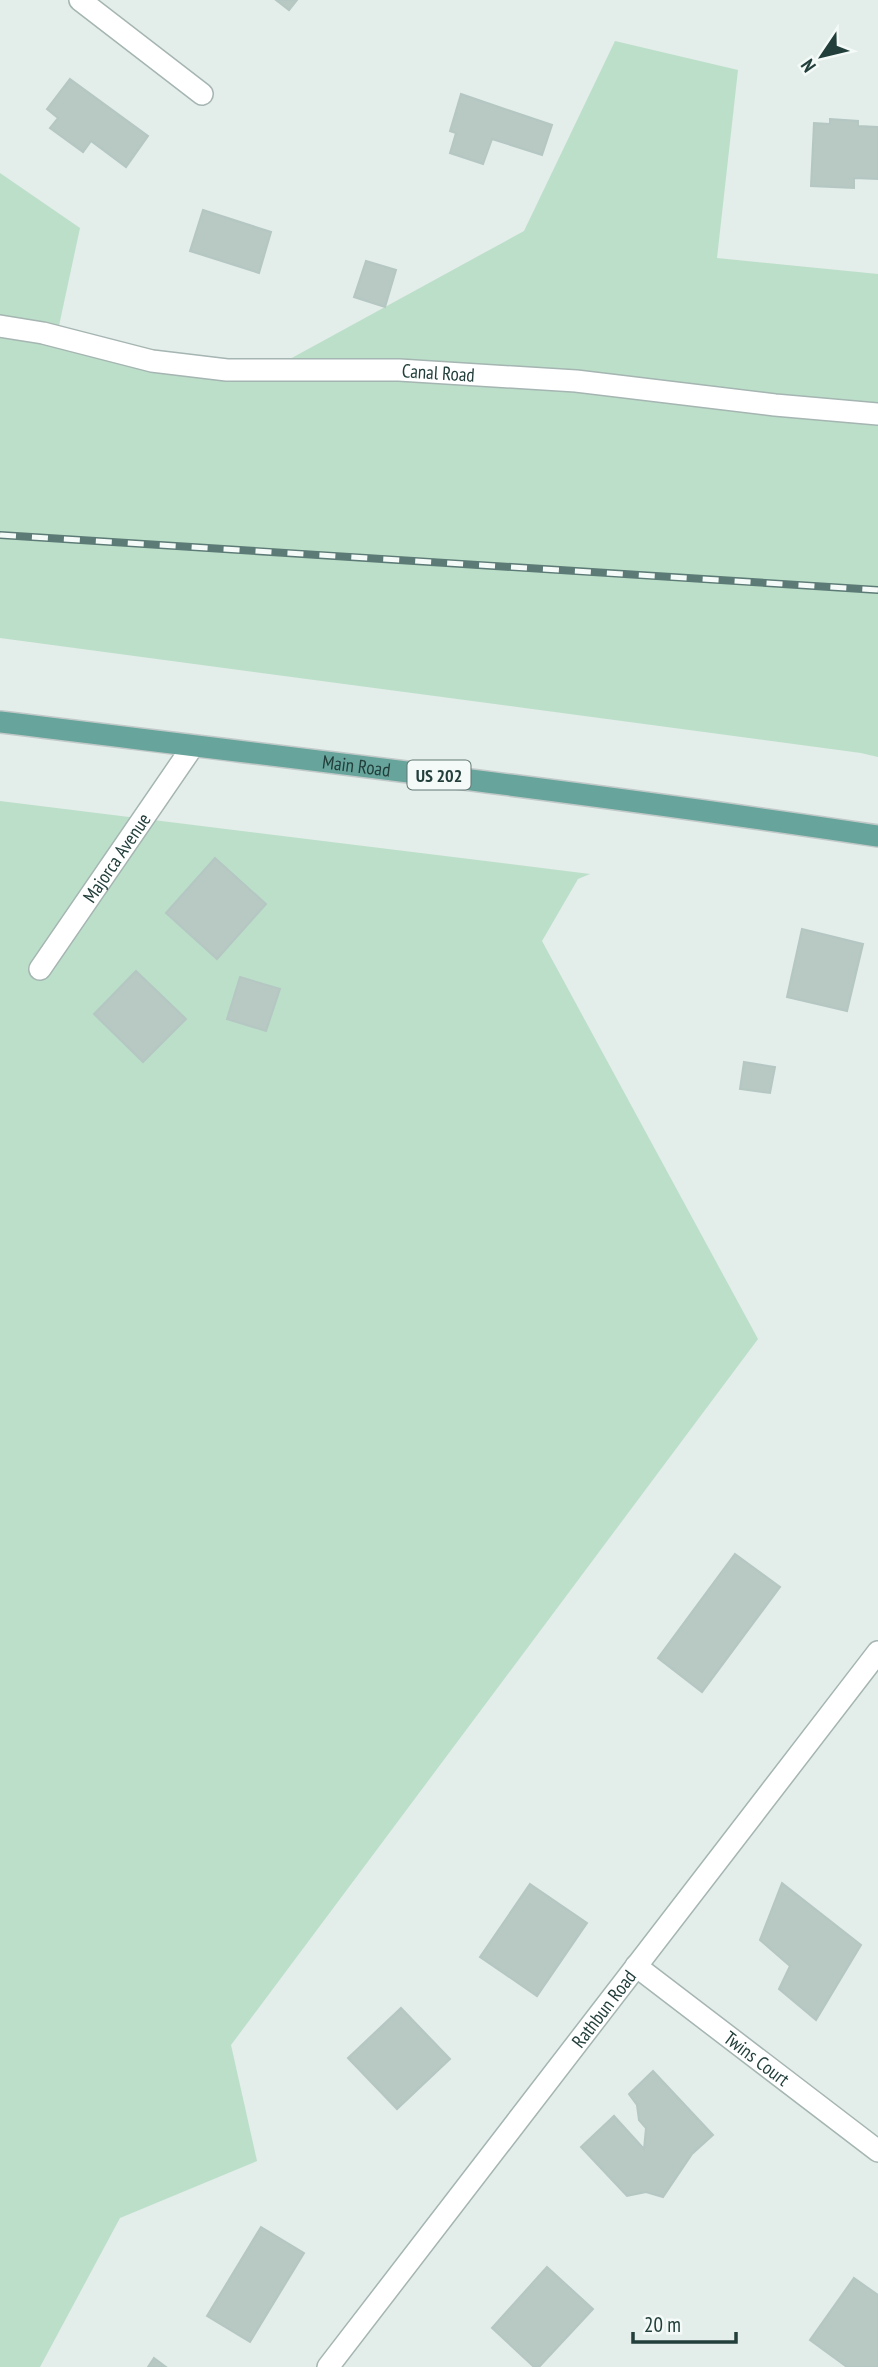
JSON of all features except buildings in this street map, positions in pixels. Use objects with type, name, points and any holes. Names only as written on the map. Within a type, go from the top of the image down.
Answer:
[{"type":"main road","name":"Main Road","points":[[0,722],[561,790],[878,836]]},
{"type":"street","points":[[80,0],[202,94]]},
{"type":"street","name":"Canal Road","points":[[0,326],[152,361],[227,370],[399,370],[576,381],[775,405],[878,414]]},
{"type":"street","name":"Majorca Avenue","points":[[40,969],[193,746]]},
{"type":"street","name":"Rathbun Road","points":[[328,2367],[878,1652]]},
{"type":"street","name":"Twins Court","points":[[636,1966],[878,2151]]},
{"type":"green space","points":[[615,41],[738,70],[717,258],[878,274],[878,757],[0,638],[0,173],[80,228],[57,335],[268,371],[524,231]]},
{"type":"green space","points":[[0,801],[590,874],[578,879],[542,941],[758,1339],[231,2045],[257,2161],[120,2218],[40,2367],[0,2367]]},
{"type":"railway","points":[[0,535],[878,590]]}]
